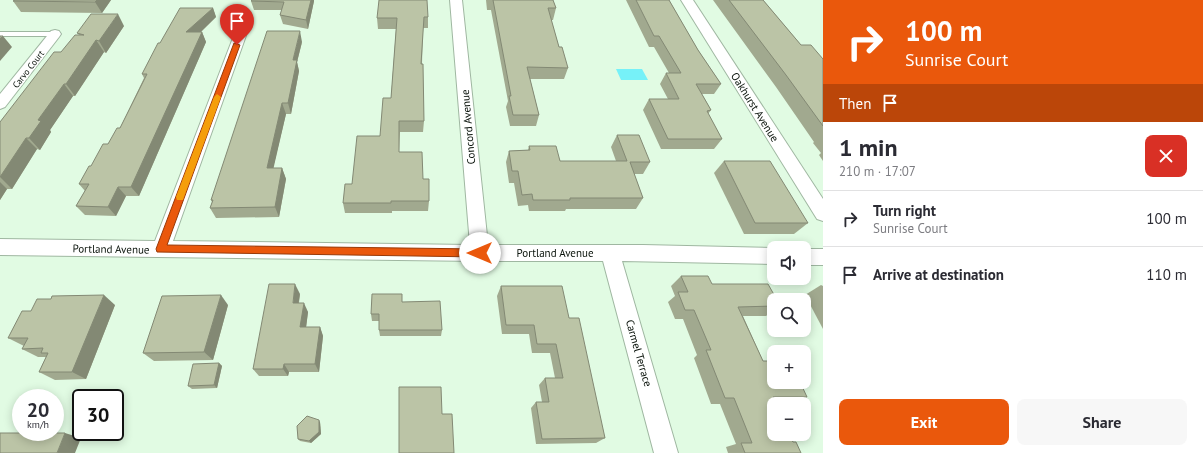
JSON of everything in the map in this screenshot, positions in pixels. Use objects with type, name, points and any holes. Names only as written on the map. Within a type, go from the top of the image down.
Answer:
[{"type":"street","name":"Concord Avenue","points":[[456,0],[480,253]]},
{"type":"street","name":"Oakhurst Avenue","points":[[687,0],[823,214]]},
{"type":"street","points":[[161,249],[242,30]]},
{"type":"street","name":"Carvo Court","points":[[0,104],[55,34]]},
{"type":"street","name":"Portland Avenue","points":[[0,247],[767,256]]},
{"type":"street","name":"Carmel Terrace","points":[[611,254],[666,453]]},
{"type":"street","points":[[811,257],[823,257]]},
{"type":"lane","points":[[0,34],[55,34]]},
{"type":"water","points":[[616,69],[642,69],[648,80],[621,80]]},
{"type":"building","points":[[97,0],[95,2],[13,1]]},
{"type":"building","points":[[311,0],[306,20],[280,15],[284,2],[251,1]]},
{"type":"building","points":[[379,0],[427,0],[428,17],[424,17],[421,64],[423,64],[424,121],[399,121],[399,152],[422,152],[423,179],[429,179],[429,201],[343,203],[345,184],[352,184],[357,136],[380,136],[383,98],[391,98],[397,18],[377,18]]},
{"type":"building","points":[[493,0],[553,0],[556,8],[548,8],[559,47],[562,47],[568,68],[527,67],[539,115],[513,115],[509,96],[511,96]]},
{"type":"building","points":[[636,0],[669,0],[698,50],[721,84],[696,84],[711,110],[707,111],[722,139],[668,139],[649,99],[679,99],[666,73],[681,73],[659,36],[654,36]]},
{"type":"building","points":[[729,0],[763,0],[801,45],[811,45],[823,59],[823,126],[786,75]]},
{"type":"building","points":[[180,8],[213,8],[186,32],[202,32],[131,187],[118,187],[108,207],[76,206],[89,184],[79,184],[103,144],[108,144],[117,128],[120,128],[147,74],[142,74],[158,43],[160,43]]},
{"type":"building","points":[[91,14],[118,14],[99,41],[96,40],[66,84],[64,84],[38,120],[41,121],[29,138],[26,138],[0,177],[0,122],[54,52],[61,52],[75,35],[84,35],[77,33]]},
{"type":"building","points":[[267,31],[300,31],[293,60],[297,60],[288,103],[282,103],[267,168],[282,168],[275,207],[210,208],[213,200],[211,200]]},
{"type":"building","points":[[617,135],[639,135],[650,162],[630,162],[643,198],[570,198],[570,200],[533,200],[532,194],[522,195],[518,171],[512,171],[509,151],[530,150],[529,146],[556,146],[560,161],[627,161]]},
{"type":"building","points":[[724,161],[770,161],[808,223],[755,223]]},
{"type":"building","points":[[681,276],[708,276],[712,284],[769,285],[773,293],[767,293],[767,306],[738,307],[763,361],[767,361],[767,389],[803,389],[807,397],[767,397],[767,441],[796,442],[801,453],[745,453],[741,443],[752,443],[734,398],[725,398],[706,350],[711,350],[694,310],[685,310],[678,292],[688,292]]},
{"type":"building","points":[[269,284],[295,284],[293,303],[304,303],[300,327],[320,327],[315,364],[284,364],[283,369],[253,369]]},
{"type":"building","points":[[501,286],[562,286],[569,318],[579,318],[605,438],[542,439],[536,402],[549,402],[545,378],[563,378],[556,344],[537,344],[534,325],[506,325]]},
{"type":"building","points":[[372,294],[402,294],[402,302],[440,301],[442,330],[379,330],[379,314],[371,314]]},
{"type":"building","points":[[104,295],[72,372],[39,372],[48,353],[41,353],[43,348],[22,349],[28,338],[8,338],[22,311],[31,311],[37,299],[51,299],[52,296]]},
{"type":"building","points":[[221,295],[204,352],[143,353],[162,296]]},
{"type":"building","points":[[219,363],[214,385],[188,386],[193,364]]},
{"type":"building","points":[[399,387],[441,387],[442,414],[452,414],[454,453],[399,453]]},
{"type":"building","points":[[307,416],[319,420],[319,432],[309,441],[298,439],[297,426]]},
{"type":"building","points":[[0,433],[12,433],[12,441],[62,441],[57,453],[0,453]]},
{"type":"slow traffic","points":[[180,197],[217,97]]},
{"type":"route","points":[[237,45],[161,249],[480,253]]}]
